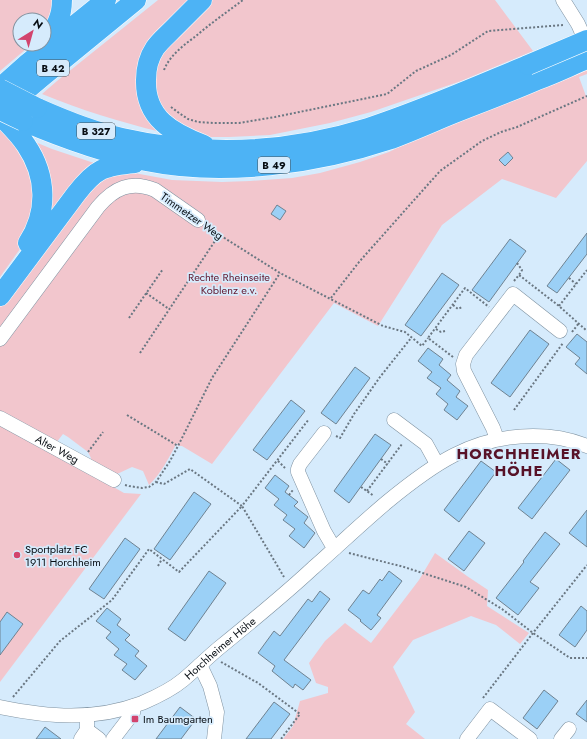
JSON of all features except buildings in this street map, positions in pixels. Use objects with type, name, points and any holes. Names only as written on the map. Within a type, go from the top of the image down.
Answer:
[{"type":"highway","points":[[52,32],[60,17],[62,0]]},
{"type":"highway","name":"B 42","points":[[0,89],[28,63],[106,0]]},
{"type":"highway","name":"B 42","points":[[0,114],[43,76],[136,0]]},
{"type":"highway","points":[[202,0],[155,48],[147,66],[147,97],[150,106],[164,124],[183,136],[217,150]]},
{"type":"highway","name":"B 49","points":[[0,110],[55,135],[114,154],[147,162],[190,167],[246,167],[285,163],[327,156],[363,147],[397,136],[533,72],[582,32]]},
{"type":"highway","points":[[28,63],[37,52]]},
{"type":"highway","name":"B 49","points":[[217,150],[272,148],[321,140],[366,128],[533,72],[587,59]]},
{"type":"highway","name":"B 327","points":[[0,89],[24,120],[85,128],[121,138],[174,147],[217,150]]},
{"type":"highway","points":[[0,114],[24,120],[20,137],[31,151],[38,168],[42,186],[41,216],[34,234],[0,282]]},
{"type":"highway","name":"B 49","points":[[0,296],[89,178],[100,170],[106,168],[147,162]]},
{"type":"street","points":[[563,0],[582,32]]},
{"type":"street","name":"Timmetzer Weg","points":[[0,339],[51,268],[108,195],[124,187],[148,187],[155,190],[198,220]]},
{"type":"street","points":[[497,439],[493,428],[464,371],[463,364],[466,355],[513,294],[565,336]]},
{"type":"street","name":"Alter Weg","points":[[0,418],[114,480]]},
{"type":"street","points":[[394,420],[422,441],[428,448],[437,464]]},
{"type":"street","points":[[324,434],[300,464],[298,472],[324,531],[335,548]]},
{"type":"street","name":"Horchheimer Höhe","points":[[4,708],[60,716],[88,715],[113,712],[134,706],[152,698],[169,690],[182,681],[292,588],[335,548],[400,492],[437,464],[466,449],[497,439],[519,436],[546,436],[587,446]]},
{"type":"street","points":[[205,660],[217,712],[214,739]]},
{"type":"street","points":[[467,739],[487,702],[530,739]]},
{"type":"street","points":[[113,739],[133,714],[134,706]]},
{"type":"street","points":[[88,715],[84,734],[99,739]]},
{"type":"path","points":[[163,71],[170,59],[180,49],[205,28],[243,0]]},
{"type":"path","points":[[169,104],[179,114],[198,122],[239,123],[276,117],[387,94],[416,72],[452,55],[488,32],[582,32]]},
{"type":"path","points":[[331,298],[360,262],[440,171],[482,141],[587,96]]},
{"type":"path","name":"Timmetzer Weg","points":[[198,220],[280,273],[383,326],[405,332],[422,346],[428,338]]},
{"type":"path","points":[[140,353],[219,235]]},
{"type":"path","points":[[517,263],[522,270],[519,275]]},
{"type":"path","points":[[129,318],[163,269]]},
{"type":"path","points":[[559,306],[587,270]]},
{"type":"path","points":[[114,480],[129,486],[142,488],[149,487],[156,482],[170,461],[212,378],[280,273]]},
{"type":"path","points":[[569,278],[576,284]]},
{"type":"path","points":[[146,293],[170,309]]},
{"type":"path","points":[[453,305],[458,309],[462,307]]},
{"type":"path","points":[[514,410],[565,336],[579,323]]},
{"type":"path","points":[[435,328],[441,332],[445,331]]},
{"type":"path","points":[[324,434],[331,433],[340,438],[354,414],[380,377],[411,337]]},
{"type":"path","points":[[127,415],[178,446]]},
{"type":"path","points":[[4,708],[60,641],[112,600],[148,549],[179,572],[242,506],[309,419]]},
{"type":"path","points":[[81,462],[103,432]]},
{"type":"path","points":[[367,491],[402,444]]},
{"type":"path","points":[[381,459],[388,464]]},
{"type":"path","points":[[156,482],[164,484],[190,469],[242,506],[292,588]]},
{"type":"path","points":[[361,487],[375,497]]},
{"type":"path","points":[[335,548],[404,567],[466,587],[502,609],[533,633],[570,658],[587,658]]},
{"type":"path","points":[[158,566],[162,559]]},
{"type":"path","points":[[487,702],[533,633],[587,565]]},
{"type":"path","points":[[205,660],[258,683],[300,714],[281,739]]},
{"type":"green space","points":[[0,0],[56,0],[52,12],[12,12],[12,52],[23,52],[0,71]]},
{"type":"green space","points":[[158,0],[191,0],[148,47],[161,132],[101,115],[42,94],[57,81]]},
{"type":"green space","points":[[209,0],[495,0],[533,51],[461,81],[371,112],[330,123],[270,135],[211,137],[198,134],[169,121],[151,87],[161,48]]},
{"type":"green space","name":"Rechte Rheinseite Koblenz e.v.","points":[[587,69],[587,74],[579,77],[587,99],[587,161],[556,198],[502,179],[442,225],[378,326],[334,303],[212,464],[182,446],[178,446],[177,443],[161,471],[149,485],[143,471],[132,467],[115,475],[90,460],[91,458],[88,452],[63,434],[56,443],[0,416],[0,345],[123,184],[0,334],[0,301],[101,176],[129,172],[172,180],[222,182],[292,178],[320,173],[389,152],[413,140]]},
{"type":"green space","points":[[0,129],[20,151],[36,188],[25,242],[0,277]]},
{"type":"green space","points":[[28,139],[52,149],[100,165],[46,226]]},
{"type":"green space","points":[[0,422],[124,493],[141,494],[0,682]]},
{"type":"green space","points":[[435,553],[488,590],[487,606],[529,633],[520,644],[496,625],[471,616],[413,640],[393,667],[415,712],[406,724],[425,739],[283,739],[293,726],[300,701],[328,693],[328,687],[316,683],[309,663],[325,641],[345,623],[371,643],[419,580]]},
{"type":"place","name":"Sportplatz FC 1911 Horchheim","points":[[17,555]]},
{"type":"place","name":"Im Baumgarten","points":[[135,719]]},
{"type":"district","name":"HORCHHEIMER HÖHE","points":[[519,462]]}]
